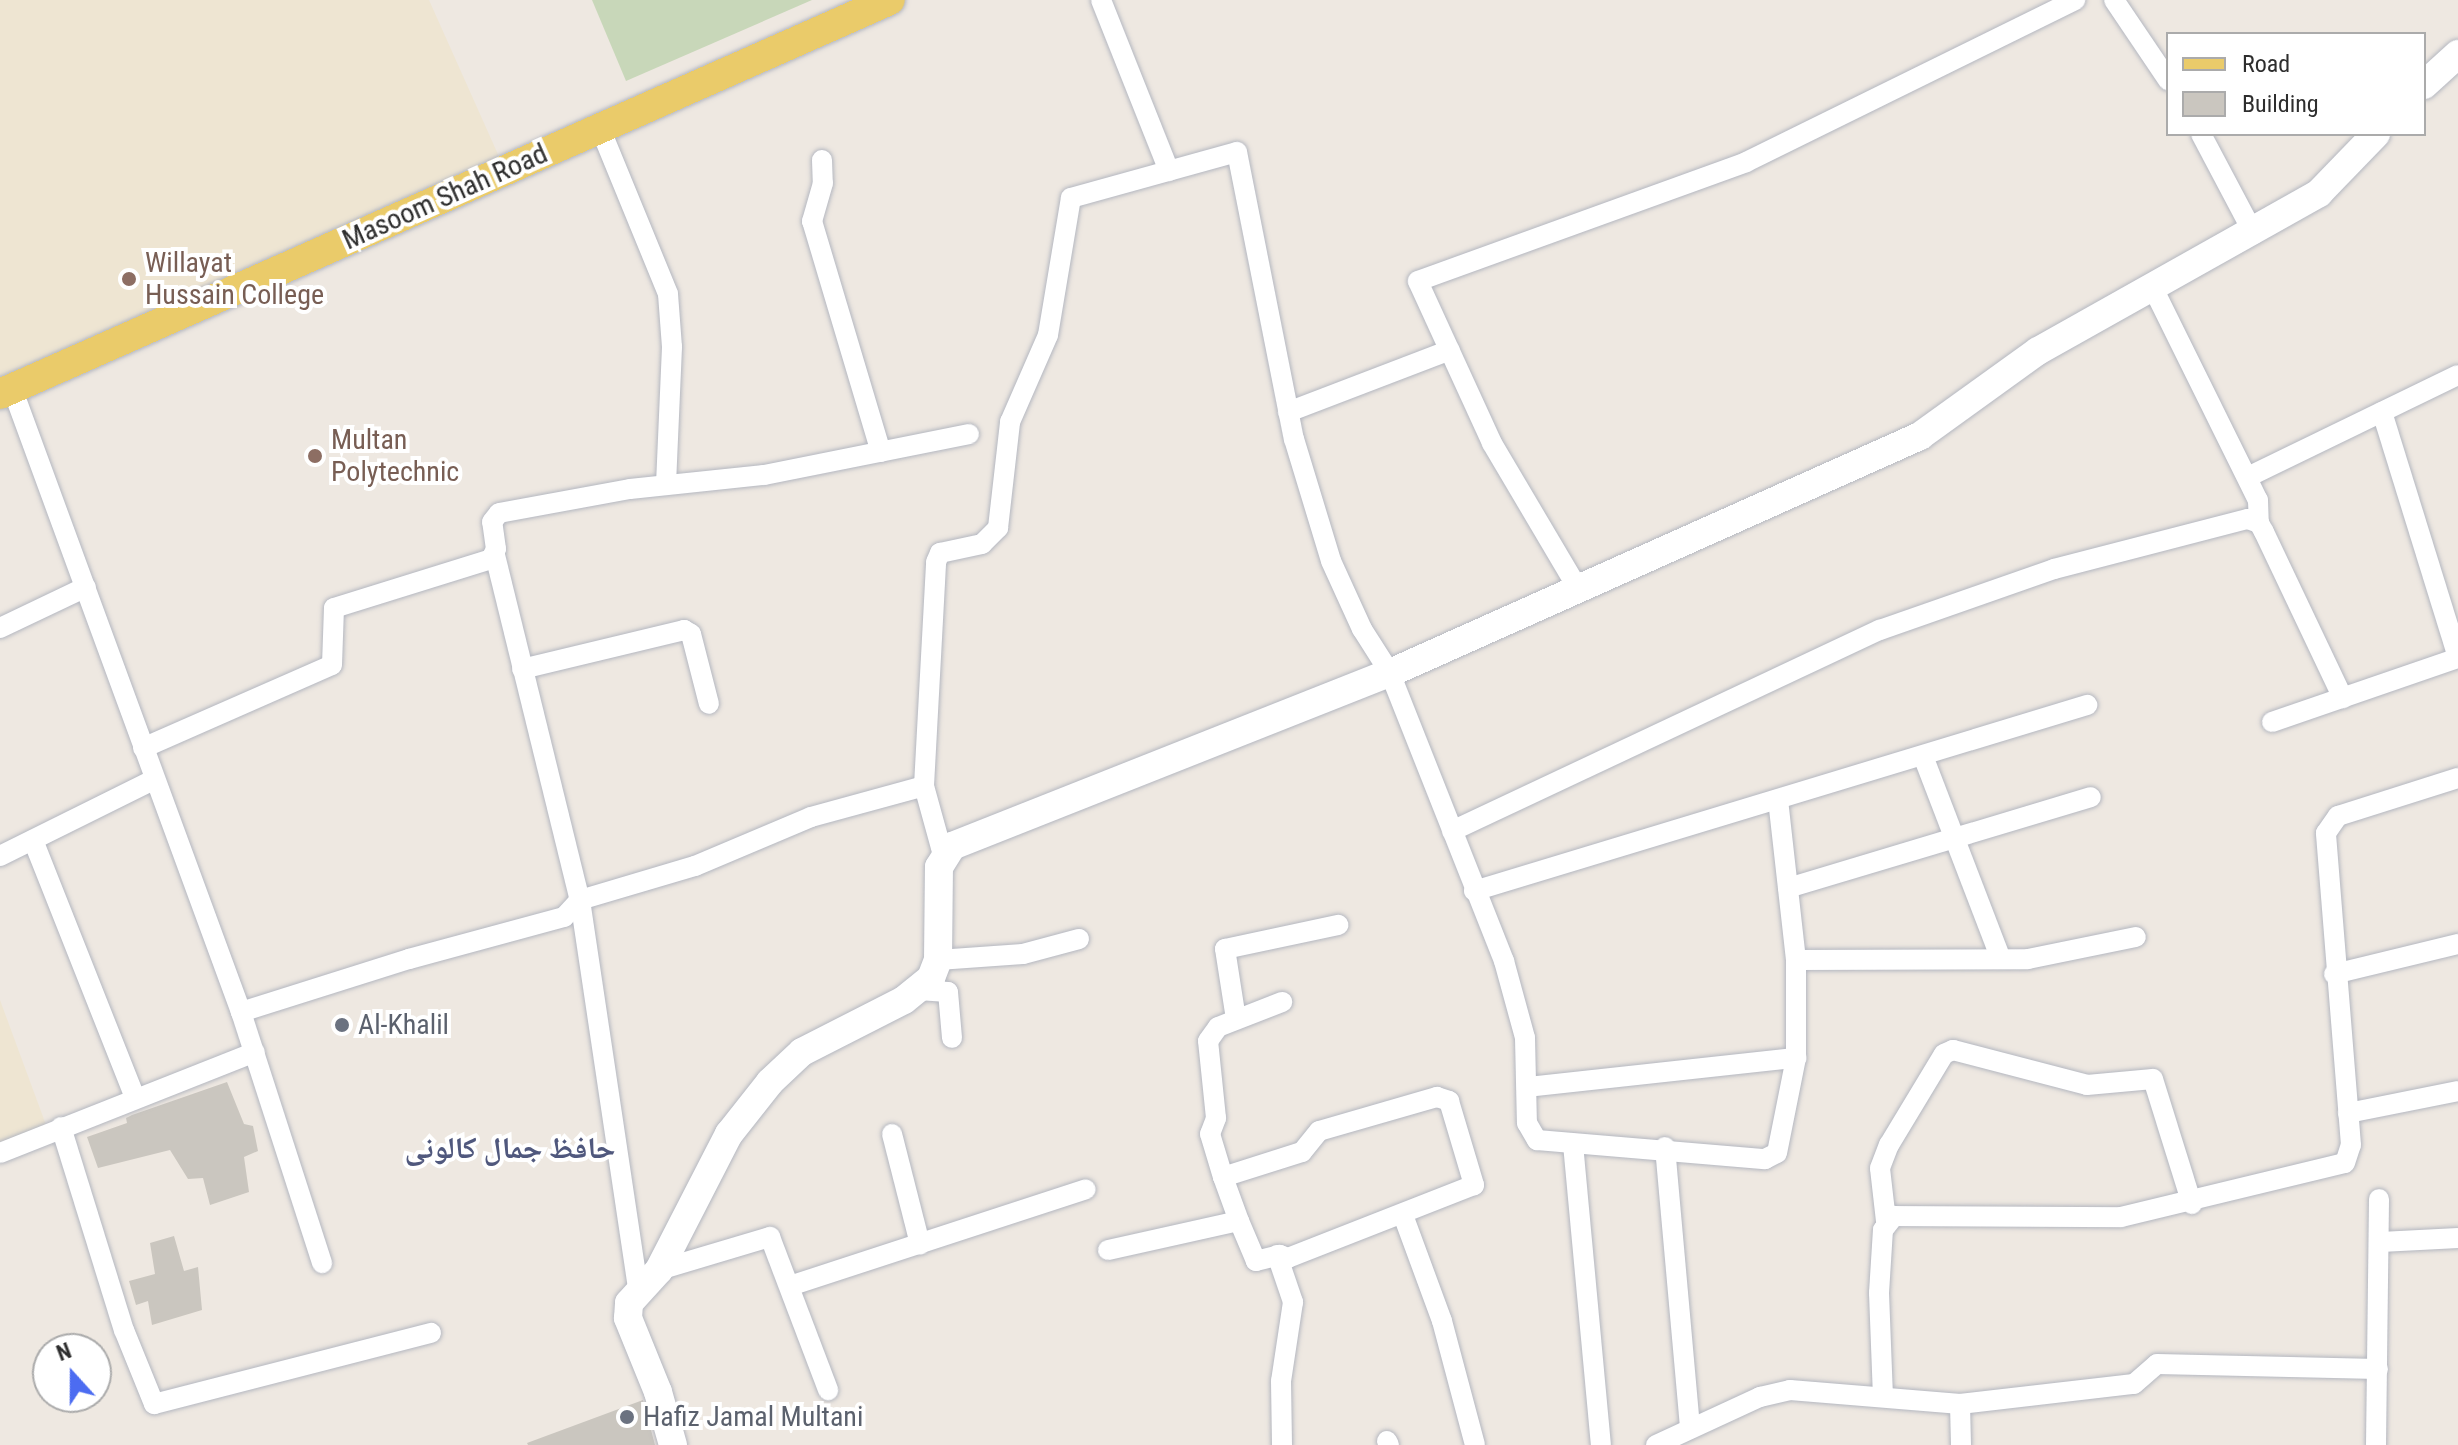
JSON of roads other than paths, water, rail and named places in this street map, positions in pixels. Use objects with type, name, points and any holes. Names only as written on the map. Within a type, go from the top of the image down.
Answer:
[{"type":"main road","name":"Masoom Shah Road","points":[[6,391],[890,0]]},
{"type":"street","points":[[1101,0],[1169,171]]},
{"type":"street","points":[[1577,587],[1492,443],[1418,281],[1746,162],[2075,0]]},
{"type":"street","points":[[2114,0],[2166,77]]},
{"type":"street","points":[[2426,83],[2458,54]]},
{"type":"street","points":[[600,128],[668,294],[672,347],[666,484]]},
{"type":"street","points":[[2202,136],[2254,234]]},
{"type":"street","points":[[943,855],[969,838],[1064,805],[1390,673],[1920,436],[2038,351],[2254,234],[2319,193],[2374,136]]},
{"type":"street","points":[[673,1445],[658,1392],[628,1318],[629,1303],[648,1280],[729,1134],[770,1082],[802,1052],[918,990],[938,960],[943,855],[924,786],[936,562],[940,553],[982,544],[998,528],[1010,422],[1048,335],[1071,198],[1237,152],[1288,412],[1331,561],[1362,629],[1390,673],[1504,961],[1525,1038],[1530,1133],[1537,1140],[1665,1147],[1773,1158],[1796,1058],[1796,960],[1778,800]]},
{"type":"street","points":[[822,160],[823,183],[812,221],[881,452]]},
{"type":"street","points":[[2153,288],[2248,477],[2258,500],[2259,523],[2343,698]]},
{"type":"street","points":[[1288,412],[1450,350]]},
{"type":"street","points":[[2248,477],[2458,375]]},
{"type":"street","points":[[6,391],[86,587],[153,780],[241,1012],[322,1263]]},
{"type":"street","points":[[2272,722],[2458,658],[2382,412]]},
{"type":"street","points":[[648,1280],[580,900],[495,555],[492,522],[499,513],[666,484],[764,475],[969,434]]},
{"type":"street","points":[[1452,831],[1880,630],[2054,569],[2248,519],[2259,523]]},
{"type":"street","points":[[143,748],[332,665],[334,608],[495,555]]},
{"type":"street","points":[[0,628],[86,587]]},
{"type":"street","points":[[522,669],[684,630],[691,634],[709,704]]},
{"type":"street","points":[[1474,891],[2087,705]]},
{"type":"street","points":[[1923,756],[2000,957]]},
{"type":"street","points":[[1886,1221],[1904,1215],[2121,1217],[2192,1204],[2345,1163],[2351,1145],[2334,974],[2326,833],[2330,821],[2458,778]]},
{"type":"street","points":[[0,856],[153,780]]},
{"type":"street","points":[[241,1012],[409,959],[564,917],[580,900],[695,866],[811,817],[924,786]]},
{"type":"street","points":[[1788,888],[1957,841],[2091,797]]},
{"type":"street","points":[[33,840],[135,1097]]},
{"type":"street","points":[[1236,1019],[1225,949],[1338,925]]},
{"type":"street","points":[[1796,960],[2028,959],[2136,937]]},
{"type":"street","points":[[938,960],[1023,954],[1079,939]]},
{"type":"street","points":[[2334,974],[2458,944]]},
{"type":"street","points":[[918,990],[948,992],[952,1038]]},
{"type":"street","points":[[1223,1177],[1302,1152],[1319,1131],[1443,1098],[1449,1101],[1474,1185],[1288,1258],[1277,1255],[1256,1261],[1223,1177],[1210,1134],[1216,1118],[1208,1041],[1218,1027],[1282,1002]]},
{"type":"street","points":[[1883,1397],[1879,1293],[1886,1221],[1880,1168],[1889,1145],[1944,1054],[1953,1050],[2087,1085],[2153,1079],[2192,1204]]},
{"type":"street","points":[[0,1153],[255,1052]]},
{"type":"street","points":[[1527,1087],[1796,1058]]},
{"type":"street","points":[[2348,1113],[2458,1091]]},
{"type":"street","points":[[61,1127],[124,1330],[154,1404],[431,1333]]},
{"type":"street","points":[[892,1134],[920,1244]]},
{"type":"street","points":[[1573,1144],[1601,1445]]},
{"type":"street","points":[[1665,1147],[1690,1428]]},
{"type":"street","points":[[790,1286],[1086,1189]]},
{"type":"street","points":[[2376,1445],[2381,1242],[2379,1199]]},
{"type":"street","points":[[1403,1215],[1442,1321],[1475,1445]]},
{"type":"street","points":[[1108,1250],[1239,1221]]},
{"type":"street","points":[[648,1280],[762,1236],[776,1245],[828,1390]]},
{"type":"street","points":[[2381,1242],[2458,1238]]},
{"type":"street","points":[[1277,1255],[1293,1302],[1281,1381],[1282,1445]]},
{"type":"street","points":[[1656,1445],[1775,1392],[1960,1404],[2134,1384],[2157,1364],[2378,1369]]},
{"type":"street","points":[[1960,1404],[1961,1445]]},
{"type":"place","name":"Willayat Hussain College","points":[[129,279]]},
{"type":"place","name":"Multan Polytechnic","points":[[315,456]]},
{"type":"place","name":"Al-Khalil","points":[[342,1025]]},
{"type":"place","name":"Hafiz Jamal Multani","points":[[627,1417]]},
{"type":"district","name":"حافظ جمال کالونی","points":[[510,1148]]}]
